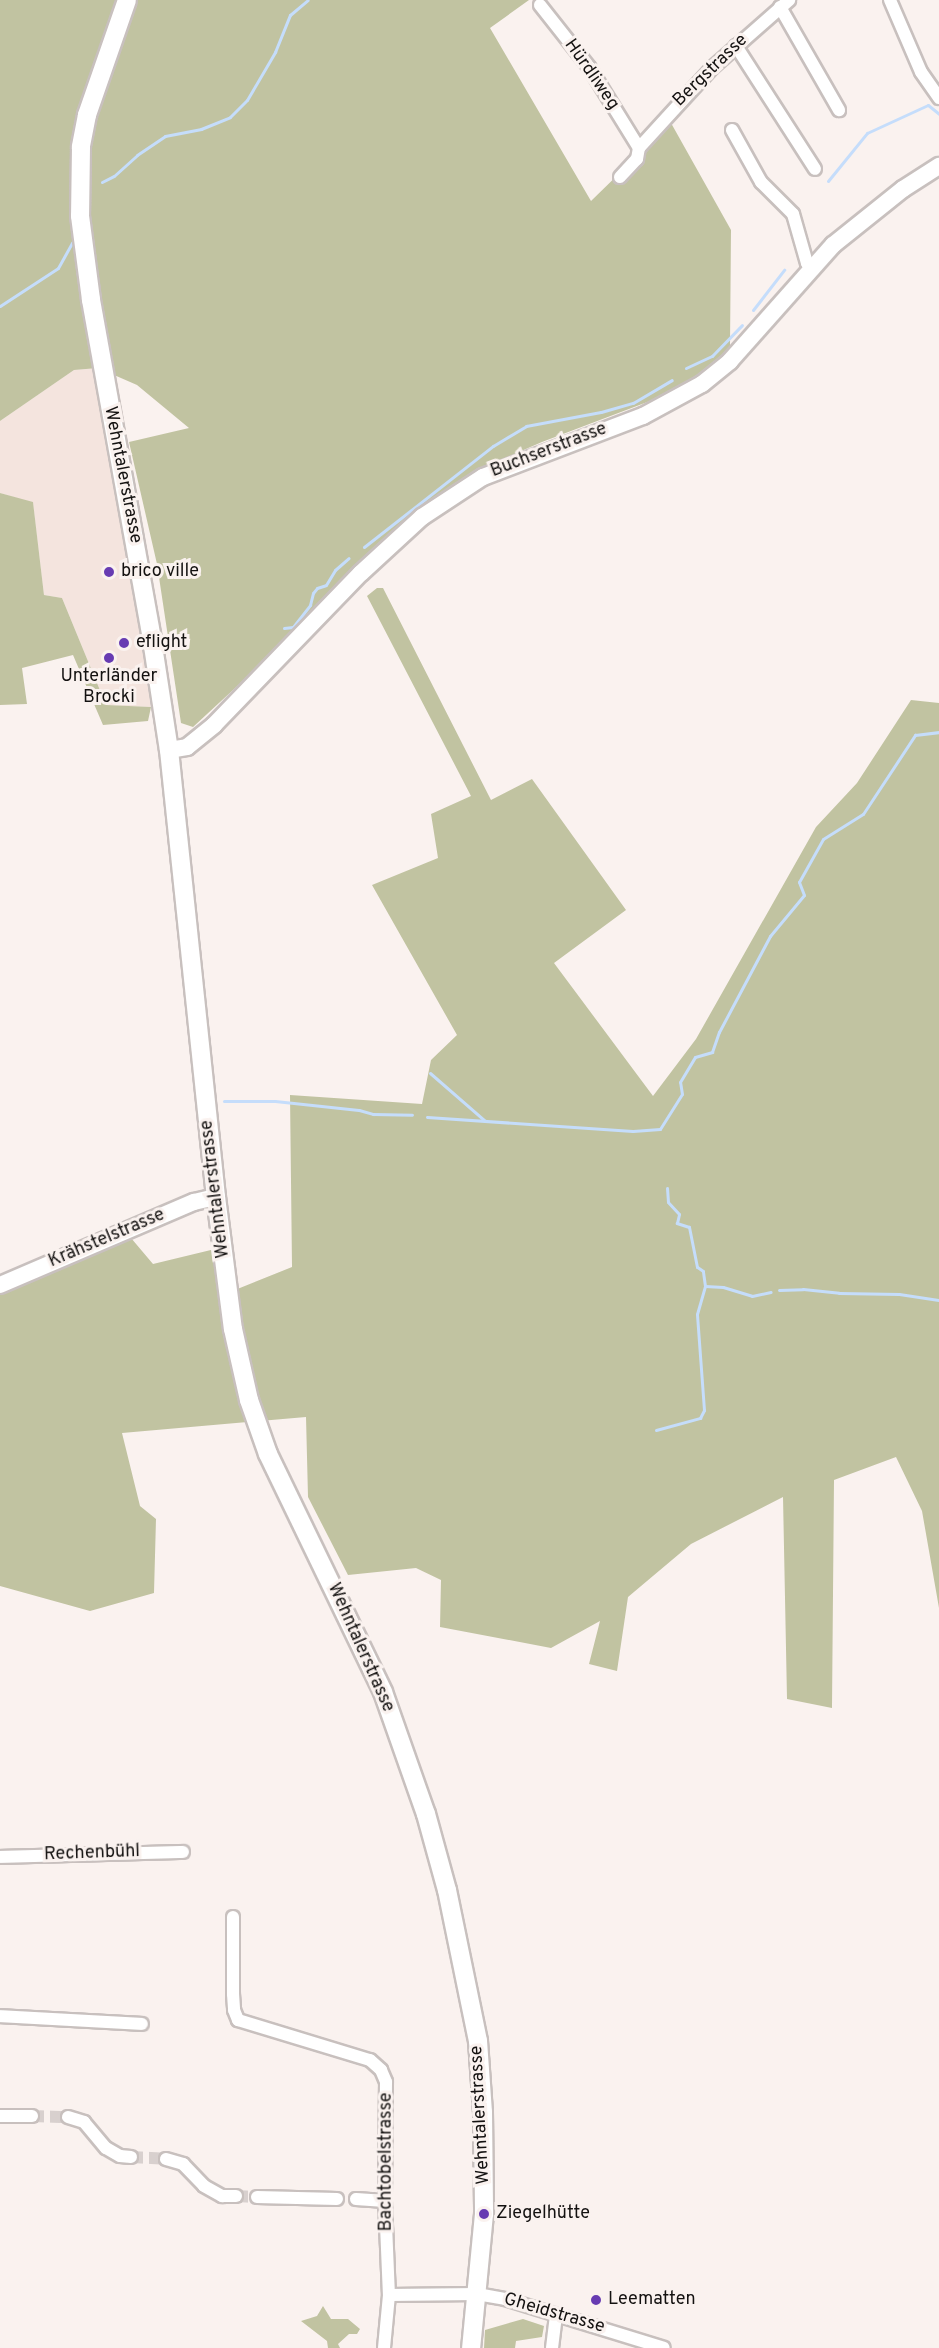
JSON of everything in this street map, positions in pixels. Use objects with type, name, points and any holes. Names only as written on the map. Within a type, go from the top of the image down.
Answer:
[{"type":"main road","name":"Wehntalerstrasse","points":[[127,0],[87,115],[81,147],[80,216],[91,300],[153,646],[169,750],[216,1197],[233,1329],[255,1419],[280,1482],[383,1692],[426,1814],[447,1890],[465,1970],[480,2064],[485,2158],[477,2294],[471,2348]]},
{"type":"street","points":[[890,0],[921,72],[939,98]]},
{"type":"street","points":[[785,3],[839,110]]},
{"type":"street","name":"Bergstrasse","points":[[620,177],[637,159],[639,148],[686,93],[785,3]]},
{"type":"street","name":"Hürdliweg","points":[[540,5],[589,67],[639,148]]},
{"type":"street","points":[[736,46],[815,169]]},
{"type":"street","points":[[732,130],[761,182],[793,214],[807,262],[812,267]]},
{"type":"street","name":"Buchserstrasse","points":[[169,750],[188,747],[214,725],[361,573],[422,516],[483,477],[643,416],[702,384],[730,361],[812,267],[856,225],[939,166]]},
{"type":"street","name":"Krähstelstrasse","points":[[0,1285],[194,1202],[216,1197]]},
{"type":"street","name":"Rechenbühl","points":[[0,1857],[183,1852]]},
{"type":"street","name":"Bachtobelstrasse","points":[[233,1917],[233,1994],[234,2010],[238,2020],[345,2050],[370,2060],[381,2070],[387,2082],[385,2201],[389,2295],[384,2348]]},
{"type":"street","points":[[0,2016],[142,2024]]},
{"type":"street","points":[[0,2116],[32,2116]]},
{"type":"street","points":[[68,2117],[84,2122],[106,2148],[120,2156],[131,2157]]},
{"type":"street","points":[[166,2159],[183,2164],[204,2186],[222,2196],[236,2196]]},
{"type":"street","points":[[257,2197],[337,2199]]},
{"type":"street","points":[[356,2199],[385,2201]]},
{"type":"street","points":[[389,2295],[477,2294]]},
{"type":"street","name":"Gheidstrasse","points":[[477,2294],[505,2299],[664,2348]]},
{"type":"street","points":[[552,2348],[556,2315]]},
{"type":"shaded area","points":[[98,368],[143,643],[151,707],[106,705],[62,598],[44,595],[33,503],[0,493],[0,421],[74,370]]},
{"type":"green space","points":[[0,0],[529,0],[490,28],[591,201],[671,123],[731,230],[730,346],[700,382],[542,442],[471,473],[403,522],[287,640],[193,727],[181,723],[157,564],[129,442],[189,428],[137,385],[98,368],[74,370],[0,421]]},
{"type":"green space","points":[[0,493],[33,502],[44,595],[62,598],[106,705],[151,707],[148,721],[103,725],[73,655],[22,668],[27,704],[0,705]]},
{"type":"green space","points":[[377,588],[383,588],[491,800],[532,779],[626,910],[554,963],[653,1096],[696,1039],[816,827],[857,783],[911,700],[939,703],[939,1608],[922,1511],[896,1457],[834,1480],[832,1708],[787,1699],[783,1497],[691,1544],[628,1597],[617,1671],[589,1664],[600,1621],[551,1648],[440,1627],[441,1580],[416,1568],[348,1575],[308,1497],[306,1417],[122,1433],[140,1506],[156,1519],[154,1593],[90,1611],[0,1586],[0,1288],[131,1238],[153,1264],[215,1249],[225,1294],[292,1267],[290,1095],[422,1104],[431,1060],[457,1035],[372,885],[438,858],[431,814],[471,796],[367,596]]},
{"type":"green space","points":[[323,2306],[331,2319],[348,2319],[360,2329],[357,2334],[349,2334],[338,2344],[340,2348],[328,2348],[327,2341],[301,2321],[317,2316]]},
{"type":"green space","points":[[523,2319],[544,2326],[542,2337],[516,2341],[515,2348],[484,2348],[485,2330]]},
{"type":"waterway","points":[[102,182],[114,176],[137,155],[165,136],[201,129],[230,117],[247,100],[275,52],[290,15],[308,0]]},
{"type":"waterway","points":[[828,181],[867,133],[928,105],[939,114]]},
{"type":"waterway","points":[[0,306],[58,268],[72,243]]},
{"type":"waterway","points":[[753,310],[784,270]]},
{"type":"waterway","points":[[686,368],[712,356],[742,325]]},
{"type":"waterway","points":[[364,547],[493,446],[526,426],[601,412],[633,403],[672,380]]},
{"type":"waterway","points":[[284,628],[293,627],[310,605],[317,588],[326,585],[335,570],[349,558]]},
{"type":"waterway","points":[[427,1117],[633,1131],[660,1129],[682,1094],[680,1082],[695,1057],[712,1052],[719,1032],[770,936],[804,895],[799,882],[823,839],[863,814],[915,735],[939,732]]},
{"type":"waterway","points":[[430,1073],[485,1121]]},
{"type":"waterway","points":[[224,1101],[275,1101],[359,1110],[373,1114],[412,1115]]},
{"type":"waterway","points":[[656,1430],[700,1418],[704,1410],[697,1314],[705,1286],[703,1271],[697,1267],[689,1227],[677,1223],[679,1214],[668,1202],[667,1188]]},
{"type":"waterway","points":[[705,1286],[723,1287],[752,1296],[771,1292]]},
{"type":"waterway","points":[[779,1290],[899,1294],[939,1300]]},
{"type":"tunnel","points":[[32,2116],[68,2117]]},
{"type":"tunnel","points":[[131,2157],[166,2159]]},
{"type":"tunnel","points":[[236,2196],[257,2197]]},
{"type":"place","name":"brico ville","points":[[109,572]]},
{"type":"place","name":"eflight","points":[[124,643]]},
{"type":"place","name":"Unterländer Brocki","points":[[109,658]]},
{"type":"place","name":"Ziegelhütte","points":[[484,2214]]},
{"type":"place","name":"Leematten","points":[[596,2300]]}]
